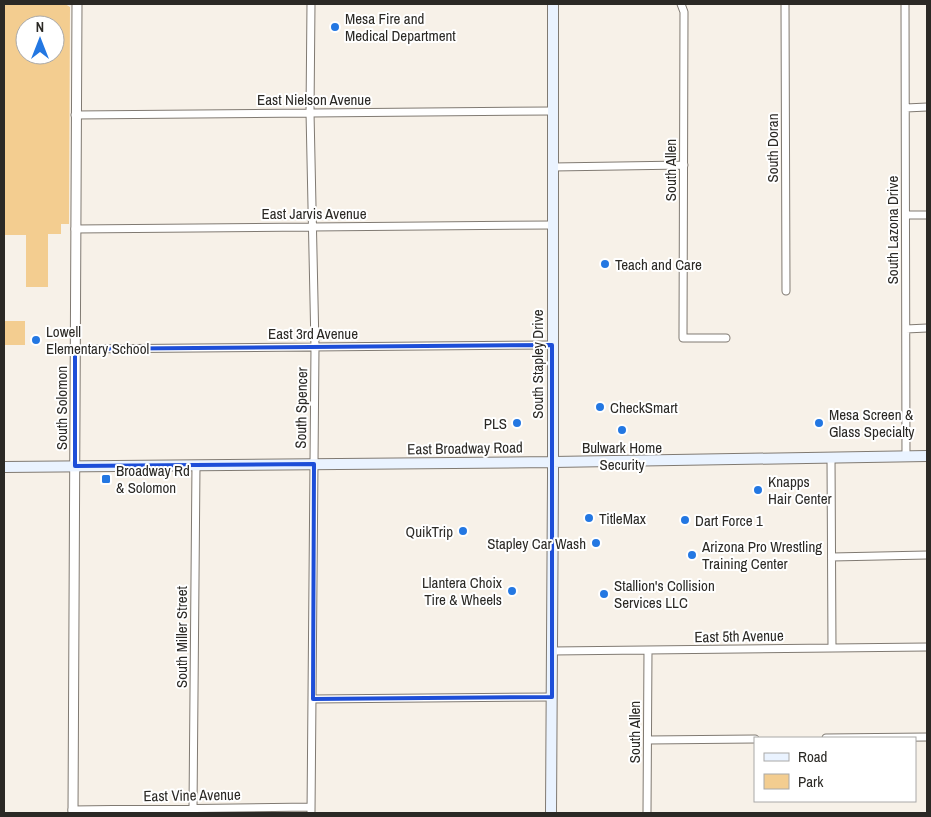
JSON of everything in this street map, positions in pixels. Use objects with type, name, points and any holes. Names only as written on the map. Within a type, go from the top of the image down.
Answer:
[{"type":"main road","name":"South Stapley Drive","points":[[550,813],[553,462],[553,4]]},
{"type":"main road","name":"East Broadway Road","points":[[4,467],[553,462],[927,456]]},
{"type":"street","name":"South Solomon","points":[[72,812],[76,4]]},
{"type":"street","name":"South Spencer","points":[[311,4],[310,112],[314,227],[315,347],[311,810]]},
{"type":"street","name":"South Allen","points":[[681,4],[684,12],[684,338],[726,338]]},
{"type":"street","name":"South Doran","points":[[785,4],[786,291]]},
{"type":"street","name":"South Lazona Drive","points":[[905,4],[906,456]]},
{"type":"street","points":[[906,108],[927,108]]},
{"type":"street","name":"East Nielson Avenue","points":[[75,115],[552,111]]},
{"type":"street","points":[[553,167],[684,165]]},
{"type":"street","points":[[906,215],[927,215]]},
{"type":"street","name":"East Jarvis Avenue","points":[[75,229],[552,225]]},
{"type":"street","points":[[906,328],[927,328]]},
{"type":"street","name":"East 3rd Avenue","points":[[75,349],[552,345]]},
{"type":"street","points":[[831,457],[832,648]]},
{"type":"street","name":"South Miller Street","points":[[193,808],[196,465]]},
{"type":"street","points":[[832,557],[927,555]]},
{"type":"street","name":"East 5th Avenue","points":[[552,651],[927,647]]},
{"type":"street","name":"South Allen","points":[[647,813],[648,650]]},
{"type":"street","points":[[313,699],[552,697]]},
{"type":"street","points":[[648,740],[754,739]]},
{"type":"street","name":"East Vine Avenue","points":[[72,812],[193,808],[311,810]]},
{"type":"highlighted area","points":[[552,345],[552,697],[313,699],[314,464],[75,466],[75,349]]},
{"type":"green space","points":[[4,4],[65,4],[70,7],[69,224],[61,224],[61,234],[48,234],[48,287],[26,287],[26,235],[4,235]]},
{"type":"green space","points":[[4,321],[25,321],[25,345],[4,345]]},
{"type":"place","name":"Mesa Fire and Medical Department","points":[[335,27]]},
{"type":"place","name":"Teach and Care","points":[[605,264]]},
{"type":"place","name":"Lowell Elementary School","points":[[36,340]]},
{"type":"place","name":"CheckSmart","points":[[600,407]]},
{"type":"place","name":"PLS","points":[[517,423]]},
{"type":"place","name":"Mesa Screen & Glass Specialty","points":[[819,423]]},
{"type":"place","name":"Bulwark Home Security","points":[[622,430]]},
{"type":"place","name":"Broadway Rd & Solomon","points":[[106,479]]},
{"type":"place","name":"Knapps Hair Center","points":[[758,490]]},
{"type":"place","name":"TitleMax","points":[[589,518]]},
{"type":"place","name":"Dart Force 1","points":[[685,520]]},
{"type":"place","name":"QuikTrip","points":[[463,531]]},
{"type":"place","name":"Stapley Car Wash","points":[[596,543]]},
{"type":"place","name":"Arizona Pro Wrestling Training Center","points":[[692,555]]},
{"type":"place","name":"Llantera Choix Tire & Wheels","points":[[512,591]]},
{"type":"place","name":"Stallion's Collision Services LLC","points":[[604,594]]}]
